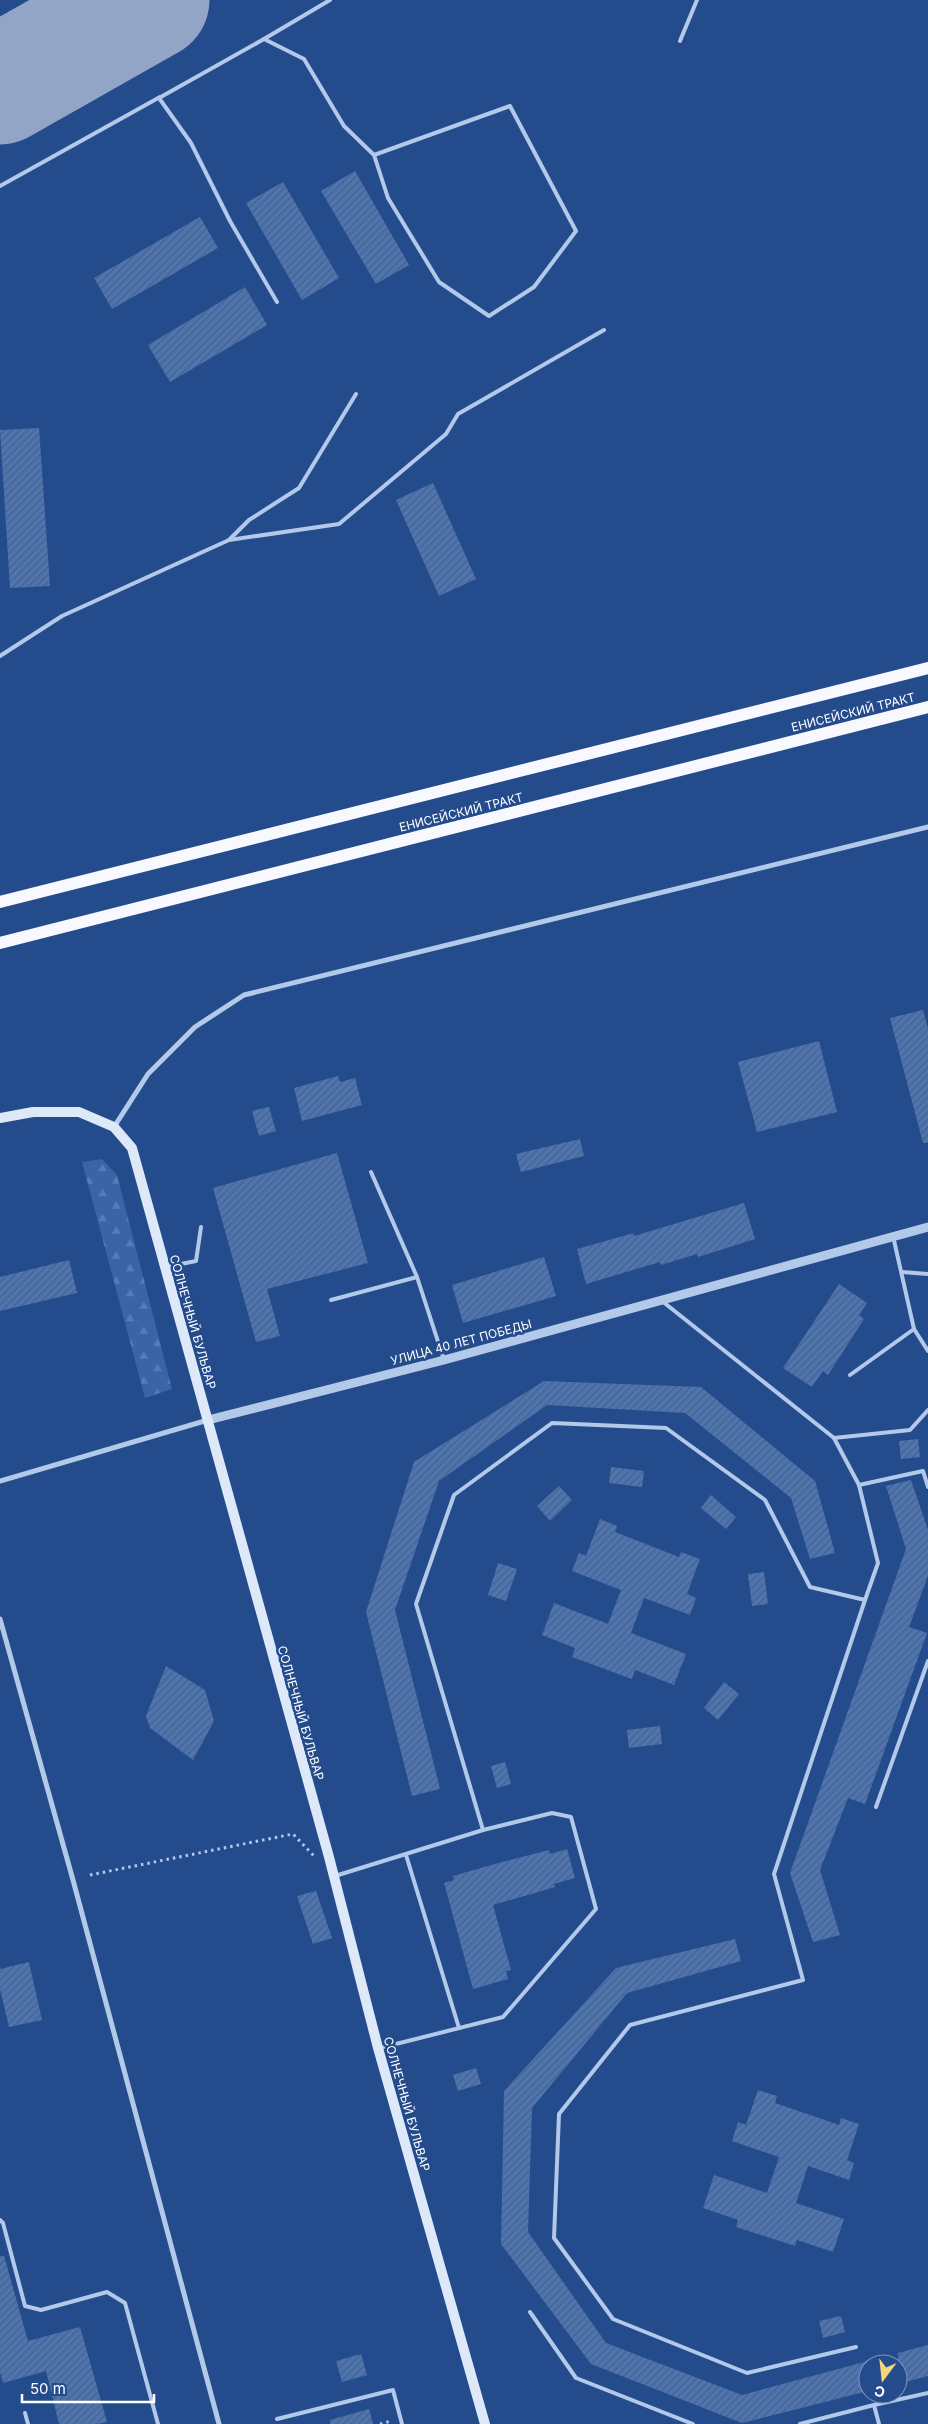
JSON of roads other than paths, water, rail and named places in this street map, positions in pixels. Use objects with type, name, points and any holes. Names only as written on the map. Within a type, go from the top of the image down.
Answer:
[{"type":"main road","name":"ЕНИСЕЙСКИЙ ТРАКТ","points":[[0,902],[928,668]]},
{"type":"main road","name":"ЕНИСЕЙСКИЙ ТРАКТ","points":[[0,943],[928,707]]},
{"type":"main road","name":"СОЛНЕЧНЫЙ БУЛЬВАР","points":[[0,1118],[33,1112],[79,1112],[114,1127],[132,1148],[333,1876],[378,2048],[485,2424]]},
{"type":"street","points":[[114,1127],[148,1074],[195,1027],[244,995],[928,827]]},
{"type":"street","name":"УЛИЦА 40 ЛЕТ ПОБЕДЫ","points":[[0,1481],[208,1420],[444,1360],[928,1227]]},
{"type":"street","points":[[0,1619],[71,1871],[219,2424]]},
{"type":"lane","points":[[0,186],[264,39],[330,0]]},
{"type":"lane","points":[[680,41],[697,0]]},
{"type":"lane","points":[[264,39],[304,59],[344,126],[374,155],[388,198],[439,282],[489,316],[534,287],[576,231],[510,106],[374,155]]},
{"type":"lane","points":[[159,98],[191,143],[230,221],[277,302]]},
{"type":"lane","points":[[0,656],[62,616],[229,540],[339,524],[446,434],[458,414],[604,330]]},
{"type":"lane","points":[[229,540],[249,520],[299,488],[356,394]]},
{"type":"lane","points":[[371,1172],[417,1277],[444,1360]]},
{"type":"lane","points":[[164,1268],[196,1261],[201,1228]]},
{"type":"lane","points":[[893,1236],[914,1328],[928,1351]]},
{"type":"lane","points":[[902,1272],[928,1274]]},
{"type":"lane","points":[[331,1300],[417,1277]]},
{"type":"lane","points":[[660,1300],[834,1438],[859,1485],[878,1563],[774,1874],[803,1980],[630,2024],[558,2114],[554,2238],[612,2319],[746,2374],[856,2347]]},
{"type":"lane","points":[[850,1375],[914,1328]]},
{"type":"lane","points":[[834,1438],[910,1430],[928,1410]]},
{"type":"lane","points":[[483,1830],[416,1604],[454,1495],[552,1423],[666,1428],[765,1500],[810,1587],[865,1600]]},
{"type":"lane","points":[[859,1485],[923,1471],[928,1487]]},
{"type":"lane","points":[[876,1806],[928,1661]]},
{"type":"lane","points":[[333,1876],[483,1830],[552,1813],[571,1817],[596,1909],[503,2018],[378,2048]]},
{"type":"lane","points":[[406,1855],[458,2028]]},
{"type":"lane","points":[[0,2220],[3,2223],[25,2306],[41,2310],[107,2292],[125,2303],[158,2424]]},
{"type":"lane","points":[[530,2312],[576,2378],[693,2424]]},
{"type":"lane","points":[[277,2419],[393,2390],[402,2424]]},
{"type":"lane","points":[[800,2424],[928,2392]]},
{"type":"lane","points":[[874,2405],[879,2424]]},
{"type":"lane","points":[[25,2414],[28,2424]]}]
